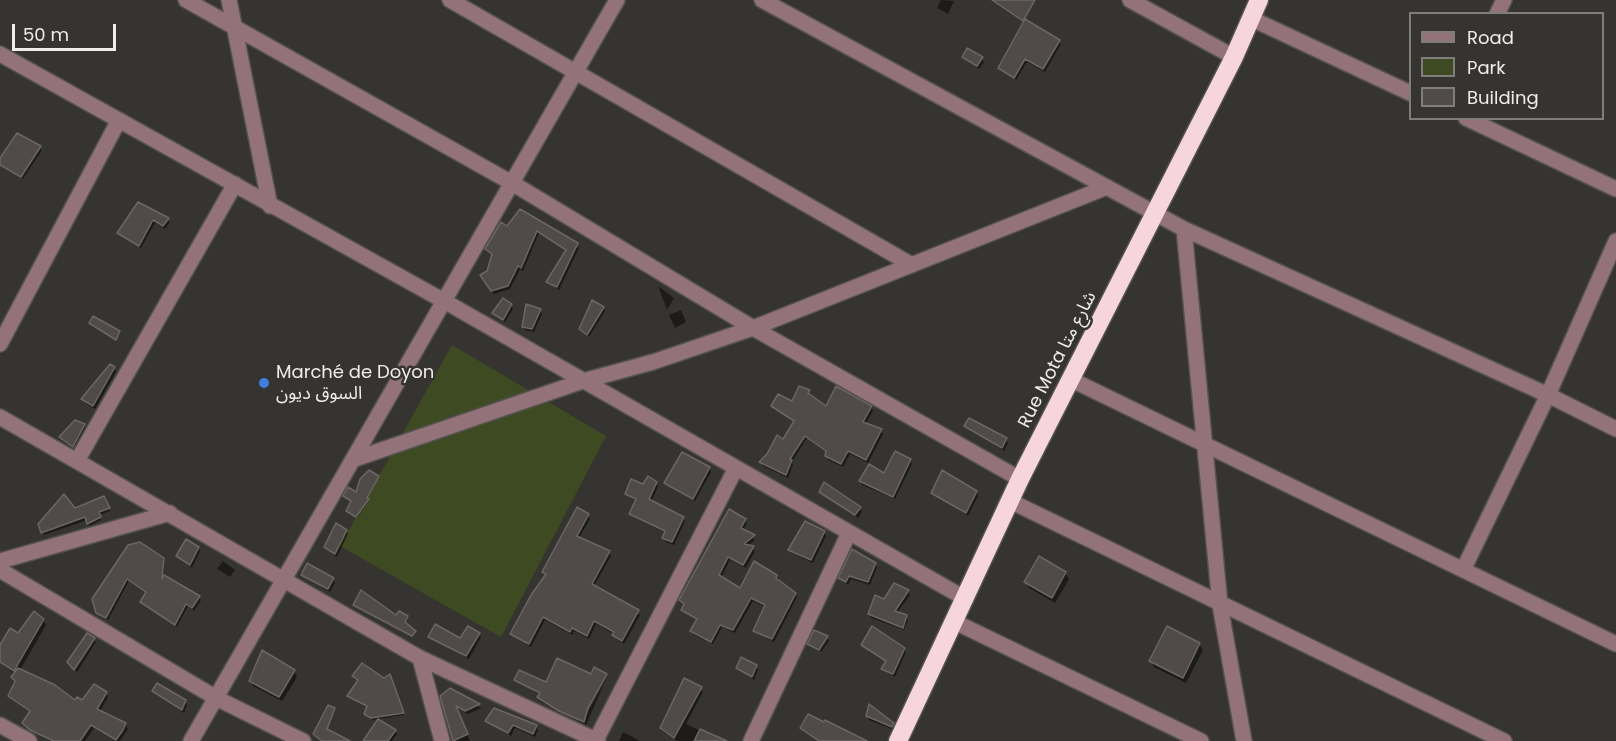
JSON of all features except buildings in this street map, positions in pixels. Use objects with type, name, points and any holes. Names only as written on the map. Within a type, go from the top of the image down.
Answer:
[{"type":"highway","name":"Rue Mota شارع متا","points":[[902,740],[1020,480],[1234,57],[1259,0]]},
{"type":"street","points":[[186,0],[512,183],[753,328],[1020,480]]},
{"type":"street","points":[[229,0],[270,206]]},
{"type":"street","points":[[450,0],[912,264]]},
{"type":"street","points":[[191,741],[218,699],[617,0]]},
{"type":"street","points":[[762,0],[1184,229],[1548,395],[1616,429]]},
{"type":"street","points":[[1130,0],[1234,57]]},
{"type":"street","points":[[1250,18],[1409,93]]},
{"type":"street","points":[[1,56],[444,300],[966,599]]},
{"type":"street","points":[[0,344],[119,120]]},
{"type":"street","points":[[1470,120],[1616,189]]},
{"type":"street","points":[[78,459],[235,184]]},
{"type":"street","points":[[355,459],[583,381],[653,362],[753,328],[1107,187]]},
{"type":"street","points":[[1184,229],[1220,605],[1245,741]]},
{"type":"street","points":[[1463,570],[1548,395],[1616,241]]},
{"type":"street","points":[[1072,380],[1616,644]]},
{"type":"street","points":[[0,417],[78,459],[284,582],[420,658],[597,741],[736,468]]},
{"type":"street","points":[[1010,501],[1504,741]]},
{"type":"street","points":[[0,561],[170,513]]},
{"type":"street","points":[[751,741],[849,533]]},
{"type":"street","points":[[0,570],[218,699],[303,741]]},
{"type":"street","points":[[955,622],[1201,741]]},
{"type":"street","points":[[420,658],[442,741]]},
{"type":"street","points":[[0,725],[28,741]]},
{"type":"green space","points":[[452,345],[606,436],[501,637],[340,546]]},
{"type":"place","name":"Marché de Doyon السوق ديون","points":[[264,383]]}]
